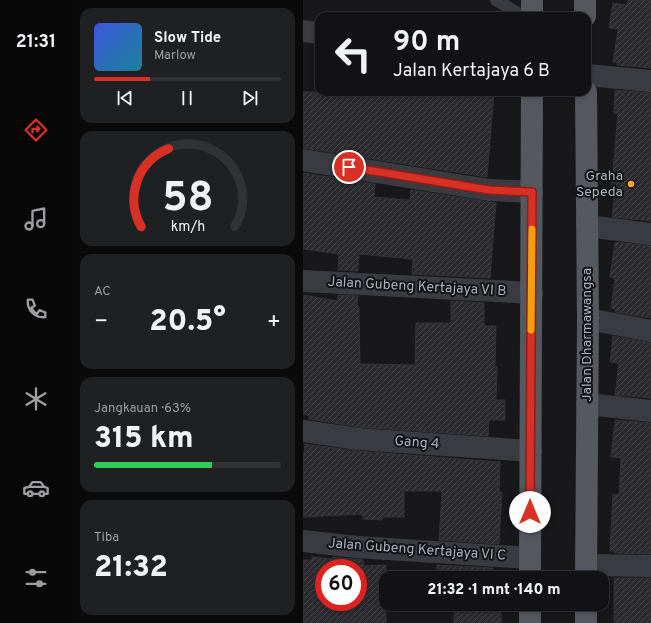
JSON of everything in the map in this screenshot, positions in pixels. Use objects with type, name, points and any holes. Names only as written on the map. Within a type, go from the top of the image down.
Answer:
[{"type":"main road","points":[[532,0],[532,12]]},
{"type":"main road","points":[[585,0],[585,12]]},
{"type":"main road","points":[[530,568],[532,96]]},
{"type":"main road","name":"Jalan Dharmawangsa","points":[[586,96],[588,319],[586,571]]},
{"type":"main road","points":[[530,611],[530,623]]},
{"type":"main road","points":[[586,611],[586,623]]},
{"type":"street","points":[[303,31],[315,32]]},
{"type":"street","points":[[591,75],[651,81]]},
{"type":"street","points":[[303,160],[489,190],[532,192]]},
{"type":"street","points":[[587,226],[651,234]]},
{"type":"street","name":"Jalan Gubeng Kertajaya VI B","points":[[303,281],[532,292]]},
{"type":"street","points":[[588,319],[651,331]]},
{"type":"street","points":[[587,404],[651,411]]},
{"type":"street","name":"Gang 4","points":[[303,431],[358,439],[531,451]]},
{"type":"street","name":"Jalan Gubeng Kertajaya VI C","points":[[303,541],[530,568]]},
{"type":"street","points":[[597,571],[651,566]]},
{"type":"lane","points":[[496,0],[516,12]]},
{"type":"building","points":[[628,0],[651,0],[651,68],[617,65],[617,62],[613,62],[618,29],[609,28],[613,3],[627,5]]},
{"type":"building","points":[[615,90],[651,93],[651,221],[612,217],[615,193],[611,192],[618,113],[614,113]]},
{"type":"building","points":[[303,92],[315,92],[315,96],[494,96],[487,177],[303,148]]},
{"type":"building","points":[[303,173],[375,184],[374,197],[410,200],[411,190],[496,203],[490,278],[412,274],[413,259],[359,254],[358,271],[338,270],[339,254],[303,249]]},
{"type":"building","points":[[615,242],[651,246],[651,318],[615,312],[616,309],[611,308],[615,278],[610,277]]},
{"type":"building","points":[[303,295],[337,301],[338,295],[358,296],[357,306],[359,306],[360,364],[415,365],[416,323],[451,323],[451,301],[484,303],[484,326],[496,326],[496,400],[505,400],[505,420],[489,420],[488,436],[359,427],[309,419],[309,416],[303,414]]},
{"type":"building","points":[[613,336],[651,343],[651,398],[615,395],[619,363],[610,362]]},
{"type":"building","points":[[615,420],[651,423],[651,554],[615,553],[615,551],[610,551],[613,494],[619,495],[621,458],[611,457]]},
{"type":"building","points":[[305,444],[357,451],[500,462],[499,492],[502,492],[499,544],[439,540],[442,491],[404,491],[404,517],[382,517],[382,520],[363,519],[363,514],[303,517],[303,461]]},
{"type":"building","points":[[312,557],[333,559],[315,559],[315,611],[367,611],[367,566],[386,565],[386,571],[379,571],[379,611],[386,611],[386,623],[303,623],[303,560],[312,560]]},
{"type":"building","points":[[333,557],[353,559],[333,559]]},
{"type":"building","points":[[437,565],[493,568],[493,571],[437,571]]},
{"type":"building","points":[[614,578],[651,578],[651,623],[614,623]]},
{"type":"building","points":[[454,611],[501,611],[501,623],[454,623]]},
{"type":"slow traffic","points":[[531,330],[532,229]]},
{"type":"place","name":"Graha Sepeda","points":[[631,184]]},
{"type":"route","points":[[349,167],[489,190],[532,192],[530,512]]}]
